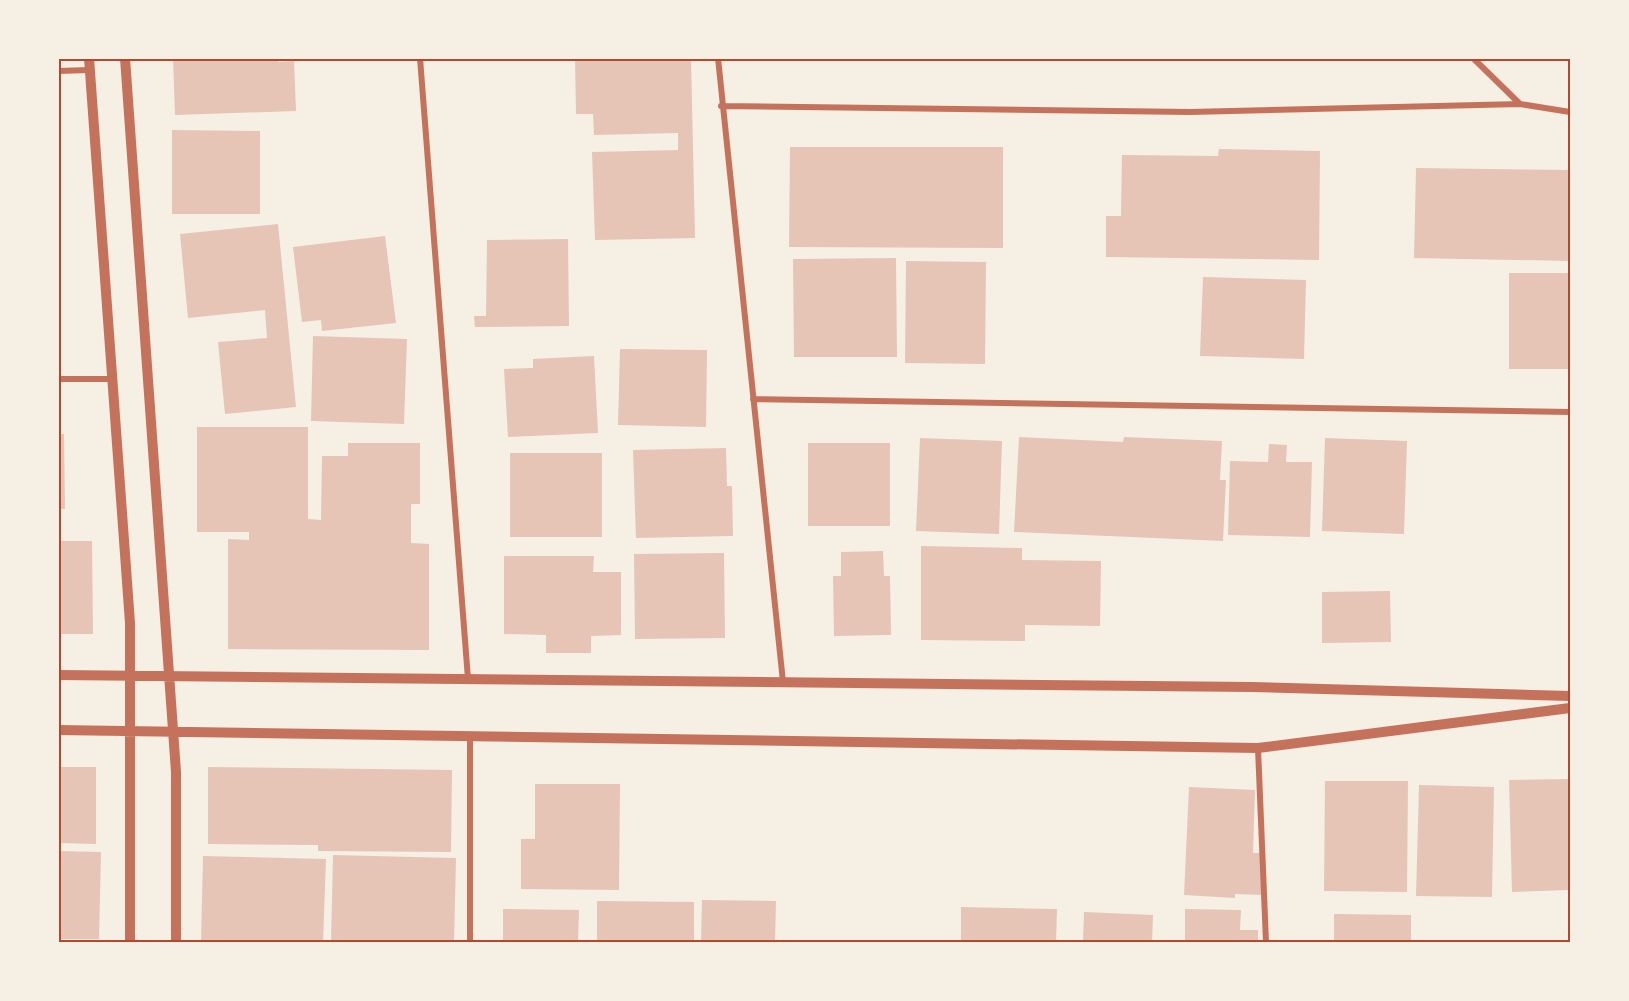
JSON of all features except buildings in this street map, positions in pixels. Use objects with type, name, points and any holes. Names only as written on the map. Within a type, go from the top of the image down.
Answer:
[{"type":"street","points":[[89,58],[130,623],[130,942]]},
{"type":"street","points":[[125,58],[176,772],[176,942]]},
{"type":"street","points":[[420,58],[468,679]]},
{"type":"street","points":[[718,58],[721,106],[783,682]]},
{"type":"street","points":[[1473,58],[1520,104]]},
{"type":"street","points":[[58,71],[90,70]]},
{"type":"street","points":[[721,106],[1190,112],[1520,104],[1570,112]]},
{"type":"street","points":[[58,379],[112,379]]},
{"type":"street","points":[[753,399],[1570,412]]},
{"type":"street","points":[[58,675],[1252,687],[1570,696]]},
{"type":"street","points":[[58,730],[1258,748],[1570,708]]},
{"type":"street","points":[[470,736],[470,942]]},
{"type":"street","points":[[1258,748],[1266,942]]}]
